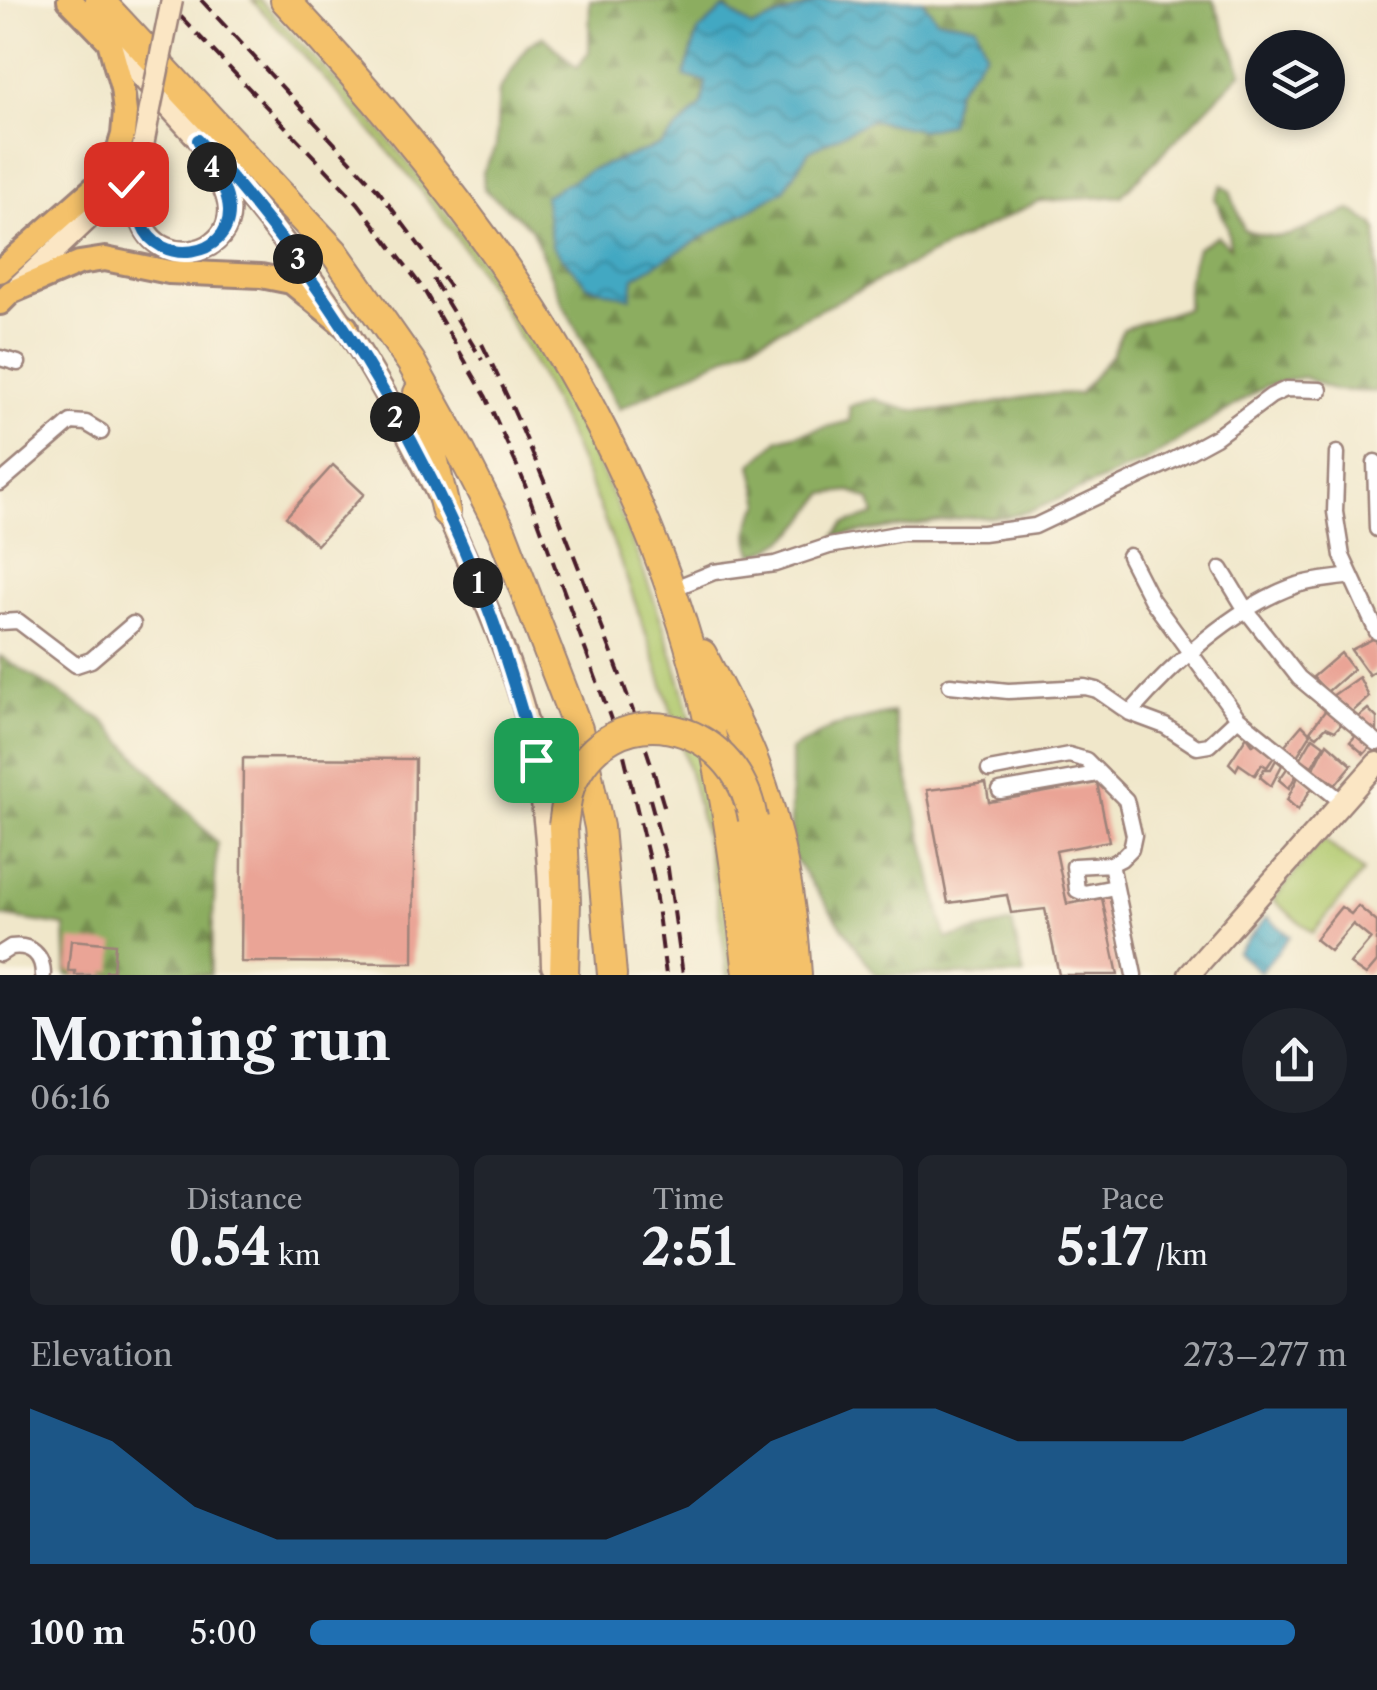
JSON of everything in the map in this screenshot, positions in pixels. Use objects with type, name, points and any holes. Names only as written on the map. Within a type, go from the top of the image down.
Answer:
[{"type":"highway","points":[[99,0],[334,252],[411,362],[502,532],[578,729],[599,827],[612,975]]},
{"type":"highway","points":[[285,0],[435,169],[550,332],[594,414],[638,506],[673,598],[754,760],[766,794],[786,891],[798,975]]},
{"type":"highway","points":[[316,0],[337,55]]},
{"type":"highway","points":[[411,362],[446,512]]},
{"type":"highway","points":[[673,598],[720,783],[748,975]]},
{"type":"highway","points":[[564,975],[564,837],[569,790],[593,754],[615,737],[657,728],[684,730],[703,739],[742,778],[754,819],[776,975]]},
{"type":"highway","points":[[564,837],[581,975]]},
{"type":"main road","points":[[69,0],[246,193],[346,328],[446,512],[488,607],[536,760],[548,870],[552,975]]},
{"type":"main road","points":[[172,0],[140,162],[139,206],[147,233],[166,249],[178,252],[203,250],[225,230],[229,207],[226,192],[198,140]]},
{"type":"main road","points":[[0,271],[101,182],[118,155],[125,112],[108,41]]},
{"type":"main road","points":[[6,298],[116,194],[140,162]]},
{"type":"main road","points":[[6,298],[79,262],[124,261],[180,274],[244,275],[291,282],[346,328]]},
{"type":"main road","points":[[1188,975],[1377,763]]},
{"type":"street","points":[[0,358],[18,363]]},
{"type":"street","points":[[673,598],[714,572],[775,564],[829,546],[883,536],[955,530],[994,532],[1035,526],[1172,462],[1216,437],[1272,396],[1286,390],[1320,390]]},
{"type":"street","points":[[0,482],[70,422],[86,424],[101,432]]},
{"type":"street","points":[[1337,453],[1337,532],[1351,576],[1377,632]]},
{"type":"street","points":[[1375,462],[1377,530]]},
{"type":"street","points":[[1129,556],[1151,599],[1238,718],[1341,801]]},
{"type":"street","points":[[1221,569],[1246,610],[1299,678],[1377,743]]},
{"type":"street","points":[[1130,713],[1174,665],[1246,610],[1297,585],[1351,576]]},
{"type":"street","points":[[0,622],[18,621],[76,665],[91,660],[133,624]]},
{"type":"street","points":[[950,685],[1008,691],[1086,687],[1097,690],[1130,713],[1156,721],[1197,747],[1204,747],[1238,718]]},
{"type":"street","points":[[990,770],[1075,755],[1090,764],[1126,800],[1132,822],[1131,849],[1111,864],[1074,866],[1077,890],[1115,887]]},
{"type":"street","points":[[1000,791],[1096,774]]},
{"type":"street","points":[[1111,864],[1134,975]]},
{"type":"street","points":[[0,954],[11,947],[32,949],[40,957],[44,975]]},
{"type":"green space","points":[[252,0],[260,0],[354,100],[456,226],[521,322],[578,423],[626,527],[666,634],[697,745],[719,859],[732,975],[727,975],[706,840],[671,709],[624,570],[561,418],[510,321],[450,229],[379,140]]},
{"type":"green space","points":[[590,0],[1213,0],[1242,72],[1121,196],[1039,201],[619,409],[563,304],[531,228],[484,189],[483,172],[496,146],[499,91],[528,45],[543,36],[577,68],[589,52]]},
{"type":"green space","points":[[1222,185],[1230,191],[1244,230],[1262,235],[1299,232],[1351,210],[1373,224],[1377,231],[1377,392],[1334,390],[1303,377],[1266,386],[1148,460],[1036,509],[1008,517],[964,518],[835,536],[844,524],[874,515],[870,500],[851,491],[824,494],[795,532],[754,555],[750,528],[761,504],[752,465],[779,439],[850,421],[849,406],[875,399],[925,411],[1079,394],[1112,354],[1123,329],[1187,308],[1188,279],[1197,248],[1217,236],[1230,247],[1227,225],[1215,198]]},
{"type":"green space","points":[[0,656],[104,721],[217,843],[210,975],[67,975],[65,926],[0,916]]},
{"type":"green space","points":[[893,712],[946,939],[1012,923],[1024,975],[876,975],[791,854],[791,750],[833,727]]},
{"type":"green space","points":[[1323,839],[1363,872],[1313,933],[1273,900]]},
{"type":"water","points":[[821,0],[922,0],[937,19],[976,25],[986,52],[956,90],[949,124],[921,130],[871,120],[809,151],[784,190],[634,277],[631,298],[588,286],[552,246],[544,196],[590,170],[661,145],[702,105],[706,82],[684,76],[698,32],[724,8],[752,27]]},
{"type":"water","points":[[1267,917],[1290,936],[1260,972],[1237,952]]},
{"type":"building","points":[[333,465],[364,494],[317,545],[286,517]]},
{"type":"building","points":[[1377,637],[1377,669],[1369,675],[1351,650]]},
{"type":"building","points":[[1341,653],[1353,669],[1327,692],[1313,677]]},
{"type":"building","points":[[1359,677],[1369,697],[1352,712],[1332,696]]},
{"type":"building","points":[[1328,707],[1344,721],[1335,731],[1326,727],[1317,736],[1310,731]]},
{"type":"building","points":[[1368,709],[1377,718],[1377,738],[1356,719]]},
{"type":"building","points":[[1302,725],[1311,734],[1297,756],[1284,746]]},
{"type":"building","points":[[1359,732],[1373,744],[1364,754],[1350,742]]},
{"type":"building","points":[[1247,736],[1253,745],[1257,742],[1274,757],[1267,767],[1262,764],[1255,775],[1239,764],[1236,770],[1229,763]]},
{"type":"building","points":[[1313,737],[1324,745],[1312,766],[1300,759]]},
{"type":"building","points":[[1327,743],[1352,765],[1336,784],[1313,770]]},
{"type":"building","points":[[243,758],[415,759],[413,963],[241,962]]},
{"type":"building","points":[[1276,760],[1282,765],[1271,786],[1260,777]]},
{"type":"building","points":[[1288,767],[1298,772],[1289,788],[1279,780]]},
{"type":"building","points":[[1300,773],[1313,786],[1298,810],[1287,800]]},
{"type":"building","points":[[986,783],[989,802],[1097,783],[1109,841],[1056,851],[1067,904],[1102,898],[1118,975],[1059,975],[1045,909],[1011,913],[1007,895],[948,903],[927,790]]},
{"type":"building","points":[[1358,906],[1377,922],[1377,962],[1366,975],[1350,964],[1371,939],[1353,924],[1330,951],[1315,939],[1341,907],[1351,914]]},
{"type":"building","points":[[71,940],[115,944],[113,971],[106,971],[106,975],[75,975],[75,971],[68,971]]},
{"type":"railway","points":[[165,0],[358,203],[422,287],[486,397],[522,477],[624,755],[653,876],[666,975]]},
{"type":"railway","points":[[201,0],[378,190],[450,287]]},
{"type":"railway","points":[[433,279],[482,360]]},
{"type":"railway","points":[[482,344],[578,565],[631,704],[666,813]]},
{"type":"railway","points":[[650,799],[667,862],[683,975]]},
{"type":"route","points":[[126,184],[140,162],[141,223],[166,249],[191,252],[215,243],[225,230],[229,207],[226,192],[198,140],[308,272],[346,328],[446,512],[488,607],[536,760]]}]
